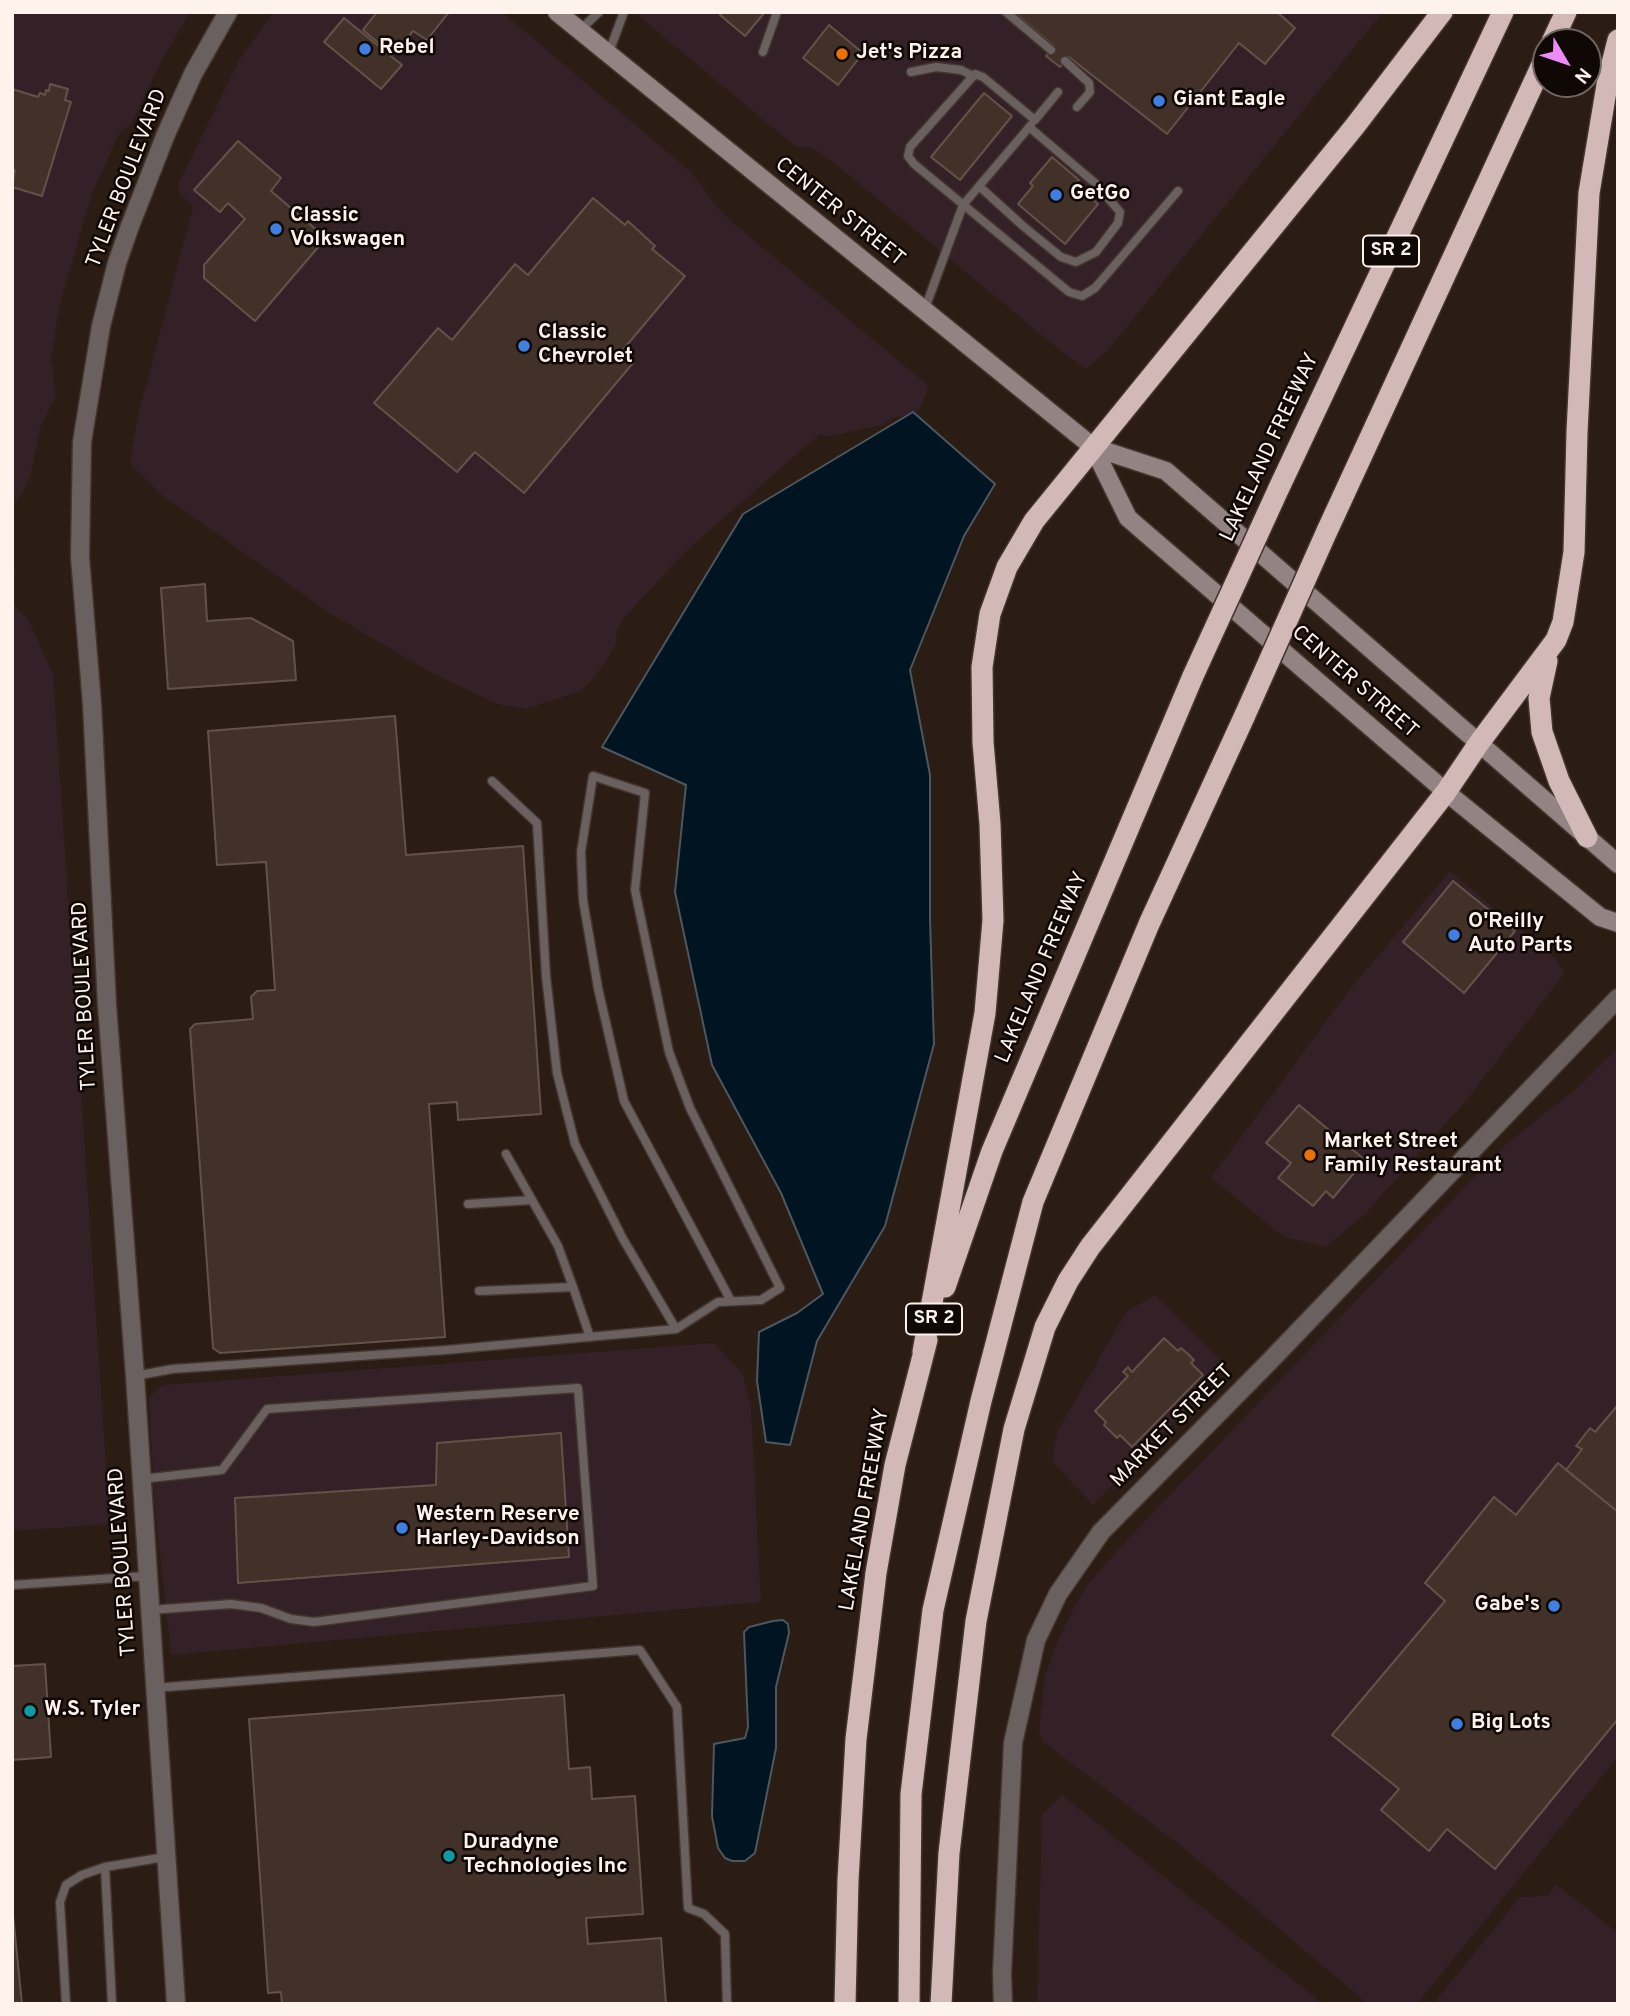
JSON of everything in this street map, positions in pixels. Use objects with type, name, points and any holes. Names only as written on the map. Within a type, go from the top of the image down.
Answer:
[{"type":"highway","points":[[923,1352],[986,1000],[993,920],[990,824],[983,742],[982,667],[990,614],[1007,567],[1034,521],[1355,126],[1442,12]]},
{"type":"highway","name":"LAKELAND FREEWAY","points":[[845,2004],[848,1880],[856,1739],[874,1587],[895,1465],[923,1352],[992,1151],[1192,676],[1503,12]]},
{"type":"highway","points":[[1559,28],[1566,12]]},
{"type":"highway","points":[[941,2004],[949,1853],[976,1621],[1014,1429],[1045,1327],[1068,1281],[1090,1247],[1446,792],[1479,743],[1548,653],[1563,622],[1574,552],[1589,193],[1608,79],[1618,40]]},
{"type":"highway","name":"SR 2","points":[[909,2004],[911,1794],[933,1610],[981,1401],[1033,1202],[1149,924],[1532,87]]},
{"type":"highway","points":[[1548,653],[1539,698],[1542,732],[1559,781],[1587,837]]},
{"type":"main road","name":"CENTER STREET","points":[[557,12],[1093,447],[1166,471],[1618,864]]},
{"type":"main road","name":"CENTER STREET","points":[[1093,447],[1128,518],[1446,792],[1600,917],[1618,923]]},
{"type":"street","name":"TYLER BOULEVARD","points":[[176,2004],[135,1376],[108,1018],[92,704],[80,557],[82,442],[101,326],[117,263],[192,74],[228,12]]},
{"type":"street","name":"MARKET STREET","points":[[1003,2004],[1002,1973],[1013,1743],[1036,1640],[1058,1594],[1109,1524],[1268,1363],[1618,998]]},
{"type":"lane","points":[[579,31],[599,12]]},
{"type":"lane","points":[[608,55],[624,12]]},
{"type":"lane","points":[[762,52],[777,12]]},
{"type":"lane","points":[[1006,12],[1051,50]]},
{"type":"lane","points":[[1065,61],[1089,83],[1090,92],[1077,107]]},
{"type":"lane","points":[[911,72],[936,67],[961,70],[983,77],[1095,183],[1120,212],[1118,223],[1096,251],[1076,262],[1061,257],[979,186]]},
{"type":"lane","points":[[973,76],[910,147],[908,156],[914,164],[1069,292],[1082,296],[1095,288],[1178,191]]},
{"type":"lane","points":[[924,311],[963,205],[1058,92]]},
{"type":"lane","points":[[135,1376],[172,1369],[446,1350],[676,1329],[718,1302],[761,1300],[780,1288],[690,1108],[669,1052],[635,890],[645,793],[593,776],[581,852],[583,900],[598,988],[624,1101],[731,1301]]},
{"type":"lane","points":[[492,781],[537,823],[545,976],[557,1073],[575,1144],[623,1239],[676,1329]]},
{"type":"lane","points":[[506,1154],[558,1246],[590,1337]]},
{"type":"lane","points":[[468,1204],[532,1200]]},
{"type":"lane","points":[[479,1291],[573,1287]]},
{"type":"lane","points":[[142,1479],[222,1470],[267,1409],[578,1388],[593,1586],[314,1622],[291,1619],[261,1608],[231,1604],[150,1610]]},
{"type":"lane","points":[[12,1585],[148,1576]]},
{"type":"lane","points":[[155,1688],[640,1650],[677,1707],[688,1908],[704,1914],[725,1934],[727,2004]]},
{"type":"lane","points":[[66,2004],[60,1902],[66,1885],[82,1875],[105,1867],[165,1857]]},
{"type":"lane","points":[[105,1867],[112,2004]]},
{"type":"shaded area","points":[[12,12],[190,12],[157,69],[132,123],[119,134],[92,194],[60,303],[51,359],[56,396],[40,427],[31,474],[12,507]]},
{"type":"shaded area","points":[[273,12],[502,12],[690,171],[716,206],[732,222],[929,386],[919,410],[893,418],[882,425],[826,437],[820,434],[684,553],[625,617],[617,630],[616,644],[600,670],[581,691],[526,709],[497,704],[430,672],[331,614],[163,496],[130,464],[137,420],[193,207],[180,193],[178,185],[238,62]]},
{"type":"shaded area","points":[[634,12],[1383,12],[1108,350],[1086,369],[844,171],[812,148],[796,147]]},
{"type":"shaded area","points":[[12,566],[16,571],[12,589]]},
{"type":"shaded area","points":[[12,589],[15,605],[29,621],[53,674],[110,1524],[12,1531]]},
{"type":"shaded area","points":[[1450,871],[1557,960],[1564,974],[1465,1102],[1364,1215],[1326,1247],[1284,1237],[1211,1178],[1350,989]]},
{"type":"shaded area","points":[[1618,1048],[1618,1757],[1417,2004],[1368,2004],[1179,1844],[1042,1741],[1039,1730],[1045,1677],[1073,1609],[1088,1584],[1126,1541],[1506,1144],[1575,1090]]},
{"type":"shaded area","points":[[1155,1295],[1225,1365],[1178,1418],[1093,1505],[1052,1461],[1057,1432],[1126,1312]]},
{"type":"shaded area","points":[[714,1343],[743,1374],[751,1408],[761,1602],[171,1655],[154,1498],[149,1397],[164,1385]]},
{"type":"shaded area","points":[[1062,1795],[1323,2004],[1037,2004],[1042,1815]]},
{"type":"shaded area","points":[[1556,1884],[1618,1933],[1618,2004],[1433,2004],[1520,1897],[1549,1896]]},
{"type":"water","points":[[913,412],[995,484],[964,536],[910,670],[930,775],[930,919],[934,1044],[885,1226],[817,1341],[790,1445],[766,1442],[757,1381],[759,1332],[797,1313],[823,1294],[781,1193],[712,1065],[675,892],[686,785],[602,747],[743,514]]},
{"type":"water","points":[[783,1620],[788,1624],[789,1633],[776,1687],[776,1748],[755,1853],[745,1861],[732,1861],[725,1858],[718,1848],[712,1816],[714,1744],[745,1738],[748,1727],[744,1632],[749,1627]]},
{"type":"building","points":[[377,12],[449,12],[427,40],[413,31],[393,55],[363,30]]},
{"type":"building","points":[[723,12],[765,12],[745,36],[720,15]]},
{"type":"building","name":"Giant Eagle","points":[[1014,12],[1277,12],[1295,28],[1265,64],[1239,43],[1167,134],[1069,57],[1060,67],[1046,56],[1054,46]]},
{"type":"building","points":[[344,18],[402,65],[381,89],[324,42]]},
{"type":"building","points":[[829,25],[863,53],[838,85],[803,58]]},
{"type":"building","points":[[50,84],[68,89],[65,100],[71,102],[42,196],[12,187],[15,170],[12,169],[12,89],[38,97],[40,93],[45,95],[46,90],[49,91]]},
{"type":"building","points":[[984,93],[1012,116],[960,180],[931,157]]},
{"type":"building","name":"Classic Volkswagen","points":[[238,141],[281,178],[271,191],[326,238],[255,321],[204,278],[204,265],[245,219],[228,203],[220,212],[194,190]]},
{"type":"building","name":"GetGo","points":[[1052,157],[1079,180],[1074,184],[1098,204],[1065,244],[1018,204],[1033,186],[1030,183]]},
{"type":"building","name":"Classic Chevrolet","points":[[593,198],[625,225],[628,221],[655,246],[652,249],[685,276],[621,352],[633,363],[524,493],[475,452],[457,472],[374,403],[438,328],[452,340],[515,264],[528,275]]},
{"type":"building","points":[[205,584],[207,621],[251,618],[293,641],[296,680],[168,689],[161,588]]},
{"type":"building","points":[[395,716],[406,855],[523,846],[541,1114],[458,1120],[457,1102],[429,1104],[445,1337],[220,1353],[213,1348],[190,1029],[195,1024],[253,1019],[251,997],[257,991],[275,990],[266,862],[217,865],[208,731]]},
{"type":"building","points":[[1453,881],[1515,931],[1464,993],[1403,942]]},
{"type":"building","points":[[1299,1105],[1365,1160],[1333,1198],[1326,1191],[1313,1206],[1278,1178],[1291,1163],[1266,1143]]},
{"type":"building","points":[[1164,1338],[1178,1351],[1181,1348],[1188,1354],[1194,1360],[1191,1363],[1203,1375],[1132,1447],[1120,1435],[1117,1438],[1095,1411],[1128,1376],[1123,1372],[1128,1367],[1132,1372]]},
{"type":"building","points":[[1618,1405],[1618,1512],[1566,1470],[1582,1449],[1576,1446],[1590,1428],[1595,1432]]},
{"type":"building","name":"Western Reserve Harley-Davidson","points":[[561,1433],[569,1557],[238,1583],[235,1498],[436,1485],[437,1443]]},
{"type":"building","points":[[1558,1463],[1618,1512],[1618,1719],[1495,1869],[1447,1829],[1429,1851],[1381,1810],[1399,1789],[1332,1735],[1445,1601],[1425,1583],[1494,1497],[1516,1515]]},
{"type":"building","name":"W.S. Tyler","points":[[45,1664],[51,1757],[12,1760],[12,1666]]},
{"type":"building","name":"Duradyne Technologies Inc","points":[[564,1695],[569,1769],[590,1767],[592,1799],[635,1796],[643,1914],[586,1918],[588,1944],[661,1938],[666,2004],[282,2004],[281,1992],[268,1993],[249,1719]]},
{"type":"building","points":[[12,1905],[22,2004],[12,2004]]},
{"type":"place","name":"Rebel","points":[[365,49]]},
{"type":"place","name":"Jet's Pizza","points":[[842,54]]},
{"type":"place","name":"Giant Eagle","points":[[1159,101]]},
{"type":"place","name":"GetGo","points":[[1056,195]]},
{"type":"place","name":"Classic Volkswagen","points":[[276,229]]},
{"type":"place","name":"Classic Chevrolet","points":[[524,346]]},
{"type":"place","name":"O'Reilly Auto Parts","points":[[1454,935]]},
{"type":"place","name":"Market Street Family Restaurant","points":[[1310,1155]]},
{"type":"place","name":"Western Reserve Harley-Davidson","points":[[402,1528]]},
{"type":"place","name":"Gabe's","points":[[1554,1606]]},
{"type":"place","name":"W.S. Tyler","points":[[30,1711]]},
{"type":"place","name":"Big Lots","points":[[1457,1724]]},
{"type":"place","name":"Duradyne Technologies Inc","points":[[449,1856]]}]
